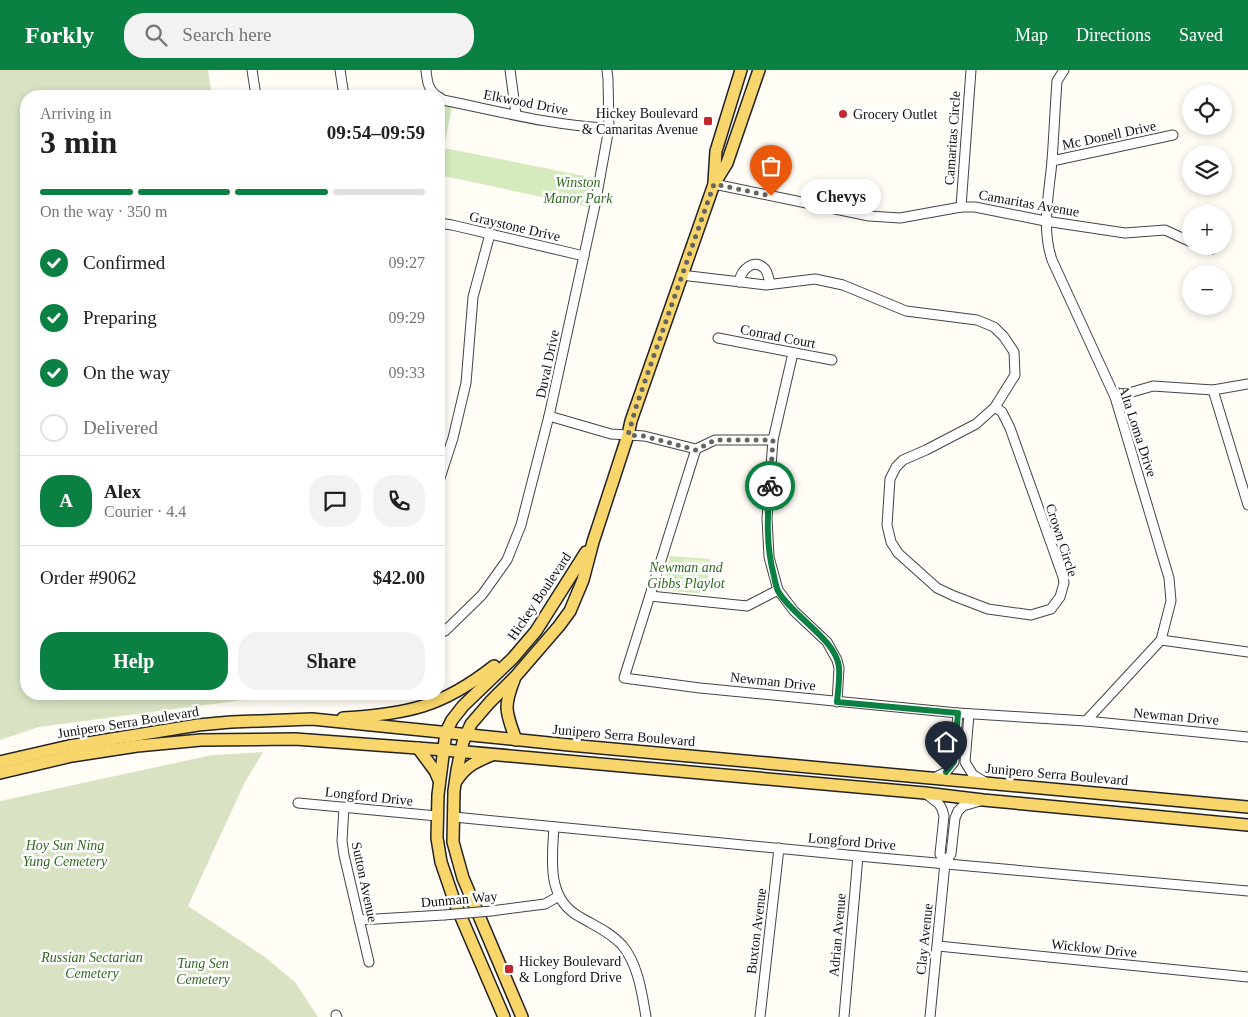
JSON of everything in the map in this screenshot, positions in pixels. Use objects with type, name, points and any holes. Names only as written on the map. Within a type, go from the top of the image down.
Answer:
[{"type":"main road","name":"Hickey Boulevard","points":[[714,184],[716,151],[741,70]]},
{"type":"main road","name":"Hickey Boulevard","points":[[522,1017],[462,878],[453,842],[455,784],[460,751],[466,734],[480,712],[515,677],[560,626],[570,611],[583,580],[592,542],[681,275],[714,184],[727,163],[759,70]]},
{"type":"main road","name":"Hickey Boulevard","points":[[504,1017],[446,879],[438,845],[439,780],[446,732],[452,720],[463,706],[519,651],[546,617],[592,542]]},
{"type":"main road","points":[[445,697],[467,687],[502,660],[519,651]]},
{"type":"main road","points":[[515,677],[506,702],[506,712],[516,740]]},
{"type":"main road","points":[[312,719],[406,712],[438,700]]},
{"type":"main road","name":"Junipero Serra Boulevard","points":[[0,762],[69,746],[198,726],[312,719],[516,740],[1248,807]]},
{"type":"main road","name":"Junipero Serra Boulevard","points":[[0,773],[104,751],[201,740],[295,739],[460,751],[925,793],[1248,825]]},
{"type":"main road","points":[[418,748],[435,771],[439,780]]},
{"type":"main road","points":[[455,784],[462,771],[468,766],[493,754]]},
{"type":"street","points":[[252,70],[255,90]]},
{"type":"street","points":[[340,70],[343,90]]},
{"type":"street","name":"Elkwood Drive","points":[[426,70],[428,84],[432,90]]},
{"type":"street","points":[[510,70],[516,114]]},
{"type":"street","name":"Duval Drive","points":[[445,631],[482,595],[507,560],[520,525],[549,416],[584,256],[609,128],[607,70]]},
{"type":"street","name":"Camaritas Circle","points":[[961,207],[971,70]]},
{"type":"street","name":"Alta Loma Drive","points":[[1064,70],[1057,81],[1052,161],[1045,221],[1047,245],[1052,260],[1115,397],[1169,578],[1171,601],[1162,640]]},
{"type":"street","name":"Elkwood Drive","points":[[445,100],[548,122],[582,127],[609,128]]},
{"type":"street","name":"Mc Donell Drive","points":[[1052,161],[1173,135]]},
{"type":"street","name":"Camaritas Avenue","points":[[714,184],[869,216],[900,218],[961,207],[975,207],[1045,221],[1125,233],[1165,230],[1182,238]]},
{"type":"street","name":"Graystone Drive","points":[[445,224],[584,256]]},
{"type":"street","points":[[445,463],[453,438],[466,382],[473,297],[490,234]]},
{"type":"street","points":[[739,282],[745,268],[755,265],[766,271],[770,284]]},
{"type":"street","name":"Crown Circle","points":[[681,275],[770,284],[815,279],[843,285],[906,311],[977,320],[994,326],[1014,352],[1015,374],[995,407],[976,424],[903,460],[896,467],[890,479],[887,525],[891,542],[898,553],[937,588],[988,609],[1032,615],[1052,608],[1060,597],[1064,583],[1063,577],[1010,428],[1002,412],[995,407]]},
{"type":"street","name":"Conrad Court","points":[[718,338],[832,360]]},
{"type":"street","points":[[793,353],[773,440],[767,518],[769,557],[778,590],[794,611],[826,642],[837,660],[839,668],[837,702]]},
{"type":"street","points":[[1115,397],[1152,386],[1213,390],[1248,384]]},
{"type":"street","points":[[1213,390],[1248,505]]},
{"type":"street","points":[[549,416],[611,434],[644,436],[696,450],[715,440],[773,440]]},
{"type":"street","name":"Newman Drive","points":[[696,450],[624,678],[837,702],[969,714],[1086,721],[1248,737]]},
{"type":"street","points":[[650,596],[747,606],[778,590]]},
{"type":"street","points":[[1086,721],[1162,640],[1248,652]]},
{"type":"street","points":[[934,778],[946,772],[954,762],[958,713]]},
{"type":"street","points":[[969,714],[965,762],[973,775],[985,783]]},
{"type":"street","name":"Clay Avenue","points":[[925,793],[942,809],[944,816],[940,854],[945,863]]},
{"type":"street","name":"Clay Avenue","points":[[930,1017],[945,863],[951,854],[955,818],[963,806],[983,800]]},
{"type":"street","name":"Longford Drive","points":[[298,803],[437,816]]},
{"type":"street","name":"Sutton Avenue","points":[[344,807],[342,826],[343,848],[370,962]]},
{"type":"street","name":"Longford Drive","points":[[454,818],[1248,891]]},
{"type":"street","points":[[554,827],[552,869],[559,896],[574,914],[610,933],[623,946],[633,963],[642,992],[646,1017]]},
{"type":"street","name":"Buxton Avenue","points":[[760,1017],[779,848]]},
{"type":"street","name":"Adrian Avenue","points":[[844,1017],[858,856]]},
{"type":"street","name":"Dunman Way","points":[[359,920],[491,911],[544,904],[559,896]]},
{"type":"street","name":"Wicklow Drive","points":[[938,946],[1248,977]]},
{"type":"green space","points":[[0,70],[208,70],[211,90],[20,90],[20,700],[243,700],[39,727],[0,740]]},
{"type":"green space","name":"Winston Manor Park","points":[[445,99],[453,102],[445,143]]},
{"type":"green space","name":"Winston Manor Park","points":[[445,148],[600,179],[594,208],[445,176]]},
{"type":"green space","name":"Newman and Gibbs Playlot","points":[[670,556],[710,559],[706,594],[671,591],[663,587],[662,583]]},
{"type":"green space","points":[[684,559],[706,561],[704,575],[682,572]]},
{"type":"green space","points":[[263,752],[244,784],[188,906],[265,957],[295,982],[318,1017],[0,1017],[0,801],[212,755]]},
{"type":"way so far","points":[[770,486],[773,440],[715,440],[696,450],[644,436],[628,435],[631,421],[681,275],[714,184],[771,196]]},
{"type":"place","name":"Grocery Outlet","points":[[843,114]]},
{"type":"place","name":"Hickey Boulevard & Camaritas Avenue","points":[[708,121]]},
{"type":"place","name":"Chevys","points":[[771,196]]},
{"type":"place","name":"Hickey Boulevard & Longford Drive","points":[[509,969]]},
{"type":"route","points":[[770,486],[767,518],[769,557],[778,590],[794,611],[826,642],[837,660],[839,668],[837,702],[958,713],[954,762],[946,772]]},
{"type":"park label","name":"Hoy Sun Ning Yung Cemetery","points":[[65,854]]},
{"type":"park label","name":"Russian Sectarian Cemetery","points":[[92,966]]},
{"type":"park label","name":"Tung Sen Cemetery","points":[[203,972]]}]
